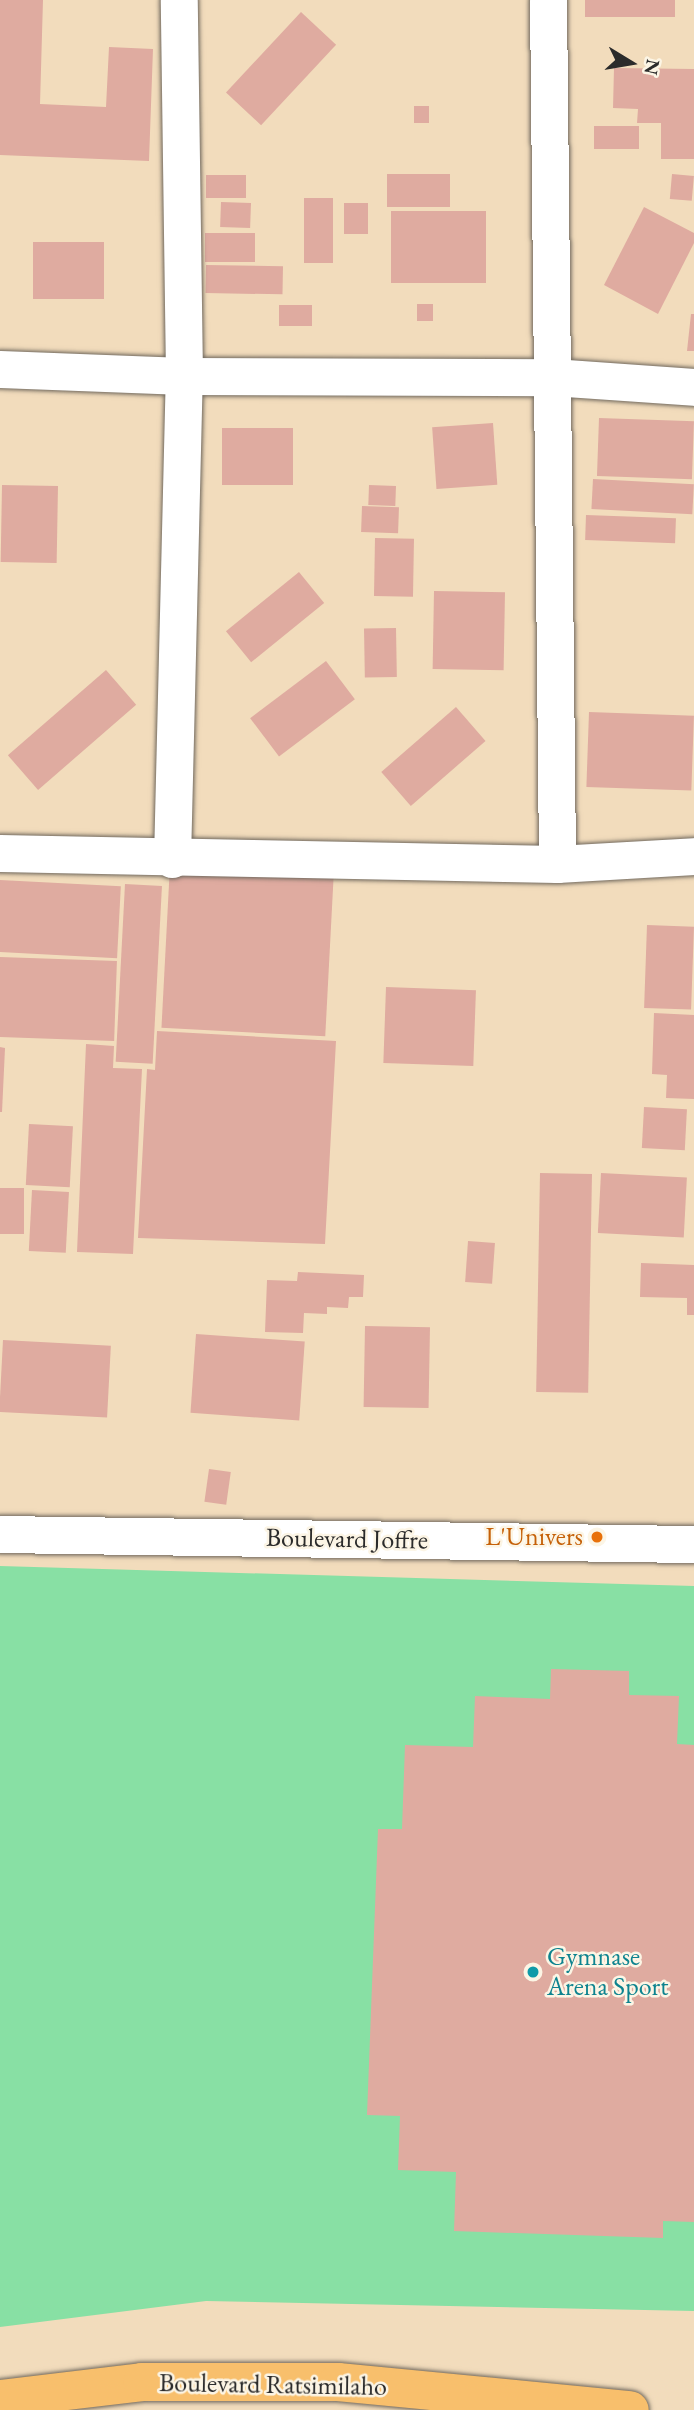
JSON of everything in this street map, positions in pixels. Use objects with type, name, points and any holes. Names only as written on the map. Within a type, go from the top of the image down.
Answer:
[{"type":"main road","name":"Boulevard Ratsimilaho","points":[[0,2399],[142,2382],[338,2382],[630,2410]]},
{"type":"street","points":[[172,859],[184,376],[179,0]]},
{"type":"street","points":[[548,0],[557,864]]},
{"type":"street","points":[[0,369],[184,376],[552,377],[694,387]]},
{"type":"street","points":[[0,853],[172,859],[557,864],[694,856]]},
{"type":"street","name":"Boulevard Joffre","points":[[0,1534],[694,1544]]},
{"type":"green space","points":[[0,1566],[694,1586],[694,2311],[206,2301],[0,2327]]},
{"type":"building","points":[[0,0],[43,0],[40,104],[106,107],[109,47],[153,49],[149,161],[0,155]]},
{"type":"building","points":[[585,0],[675,0],[675,17],[585,17]]},
{"type":"building","points":[[301,12],[336,45],[261,125],[226,92]]},
{"type":"building","points":[[614,68],[694,69],[694,159],[661,159],[661,123],[637,123],[638,109],[613,108]]},
{"type":"building","points":[[414,106],[429,106],[429,123],[414,123]]},
{"type":"building","points":[[594,126],[639,126],[639,149],[594,149]]},
{"type":"building","points":[[387,174],[450,174],[450,207],[387,207]]},
{"type":"building","points":[[672,174],[694,176],[692,201],[670,199]]},
{"type":"building","points":[[206,175],[246,175],[246,198],[206,198]]},
{"type":"building","points":[[304,198],[333,198],[333,263],[304,263]]},
{"type":"building","points":[[221,202],[251,203],[250,228],[220,227]]},
{"type":"building","points":[[344,203],[368,203],[368,234],[344,234]]},
{"type":"building","points":[[644,207],[694,233],[694,243],[658,314],[604,285]]},
{"type":"building","points":[[391,211],[486,211],[486,283],[391,283]]},
{"type":"building","points":[[205,233],[255,233],[255,262],[205,262]]},
{"type":"building","points":[[33,242],[104,242],[104,299],[33,299]]},
{"type":"building","points":[[206,265],[283,266],[282,294],[206,293]]},
{"type":"building","points":[[417,304],[433,304],[433,321],[417,321]]},
{"type":"building","points":[[279,305],[312,305],[312,326],[279,326]]},
{"type":"building","points":[[691,314],[694,314],[694,351],[687,351]]},
{"type":"building","points":[[599,418],[694,421],[692,479],[597,476]]},
{"type":"building","points":[[493,423],[497,485],[436,489],[432,427]]},
{"type":"building","points":[[222,428],[293,428],[293,485],[222,485]]},
{"type":"building","points":[[593,479],[694,484],[692,514],[591,509]]},
{"type":"building","points":[[2,485],[58,486],[57,563],[1,562]]},
{"type":"building","points":[[369,485],[396,486],[395,506],[368,505]]},
{"type":"building","points":[[362,506],[399,507],[398,533],[361,532]]},
{"type":"building","points":[[586,515],[676,518],[675,543],[585,540]]},
{"type":"building","points":[[375,538],[414,539],[413,597],[374,596]]},
{"type":"building","points":[[299,572],[324,603],[251,662],[226,631]]},
{"type":"building","points":[[434,591],[505,592],[504,670],[433,669]]},
{"type":"building","points":[[396,628],[397,677],[365,678],[364,629]]},
{"type":"building","points":[[326,661],[355,699],[279,757],[250,718]]},
{"type":"building","points":[[106,670],[136,705],[38,790],[8,755]]},
{"type":"building","points":[[456,707],[486,741],[411,806],[381,772]]},
{"type":"building","points":[[589,712],[694,716],[691,791],[586,787]]},
{"type":"building","points":[[170,865],[334,874],[325,1036],[161,1028]]},
{"type":"building","points":[[0,880],[121,886],[117,958],[0,952]]},
{"type":"building","points":[[125,884],[162,886],[153,1064],[116,1062]]},
{"type":"building","points":[[647,925],[694,927],[691,1010],[644,1008]]},
{"type":"building","points":[[0,957],[117,961],[114,1041],[0,1037]]},
{"type":"building","points":[[386,987],[476,990],[473,1066],[383,1063]]},
{"type":"building","points":[[654,1013],[694,1015],[694,1099],[666,1098],[667,1075],[652,1074]]},
{"type":"building","points":[[157,1031],[336,1041],[325,1244],[138,1238],[147,1069],[155,1070]]},
{"type":"building","points":[[86,1044],[114,1046],[113,1068],[142,1069],[133,1254],[77,1252]]},
{"type":"building","points":[[0,1047],[5,1048],[2,1112],[0,1112]]},
{"type":"building","points":[[644,1107],[687,1109],[685,1150],[642,1148]]},
{"type":"building","points":[[29,1124],[73,1126],[70,1187],[26,1185]]},
{"type":"building","points":[[540,1173],[592,1174],[588,1393],[536,1392]]},
{"type":"building","points":[[601,1173],[687,1178],[684,1237],[598,1233]]},
{"type":"building","points":[[0,1188],[24,1188],[24,1234],[0,1234]]},
{"type":"building","points":[[32,1190],[69,1192],[66,1253],[29,1251]]},
{"type":"building","points":[[468,1241],[495,1243],[492,1284],[465,1282]]},
{"type":"building","points":[[641,1263],[694,1265],[694,1315],[687,1315],[687,1298],[640,1297]]},
{"type":"building","points":[[298,1272],[364,1275],[363,1297],[349,1297],[348,1308],[327,1307],[327,1314],[304,1313],[303,1333],[265,1332],[267,1280],[297,1281]]},
{"type":"building","points":[[365,1326],[430,1327],[429,1408],[364,1407]]},
{"type":"building","points":[[196,1334],[305,1342],[299,1420],[190,1413]]},
{"type":"building","points":[[3,1340],[111,1346],[107,1418],[0,1412]]},
{"type":"building","points":[[209,1469],[231,1472],[226,1505],[204,1502]]},
{"type":"building","name":"Gymnase Arena Sport","points":[[551,1669],[629,1671],[629,1695],[679,1696],[677,1744],[694,1745],[694,2222],[663,2221],[663,2238],[454,2231],[456,2172],[398,2170],[400,2116],[367,2115],[378,1829],[402,1829],[405,1745],[473,1747],[475,1696],[550,1699]]},
{"type":"place","name":"L'Univers","points":[[597,1537]]},
{"type":"place","name":"Gymnase Arena Sport","points":[[533,1972]]}]
